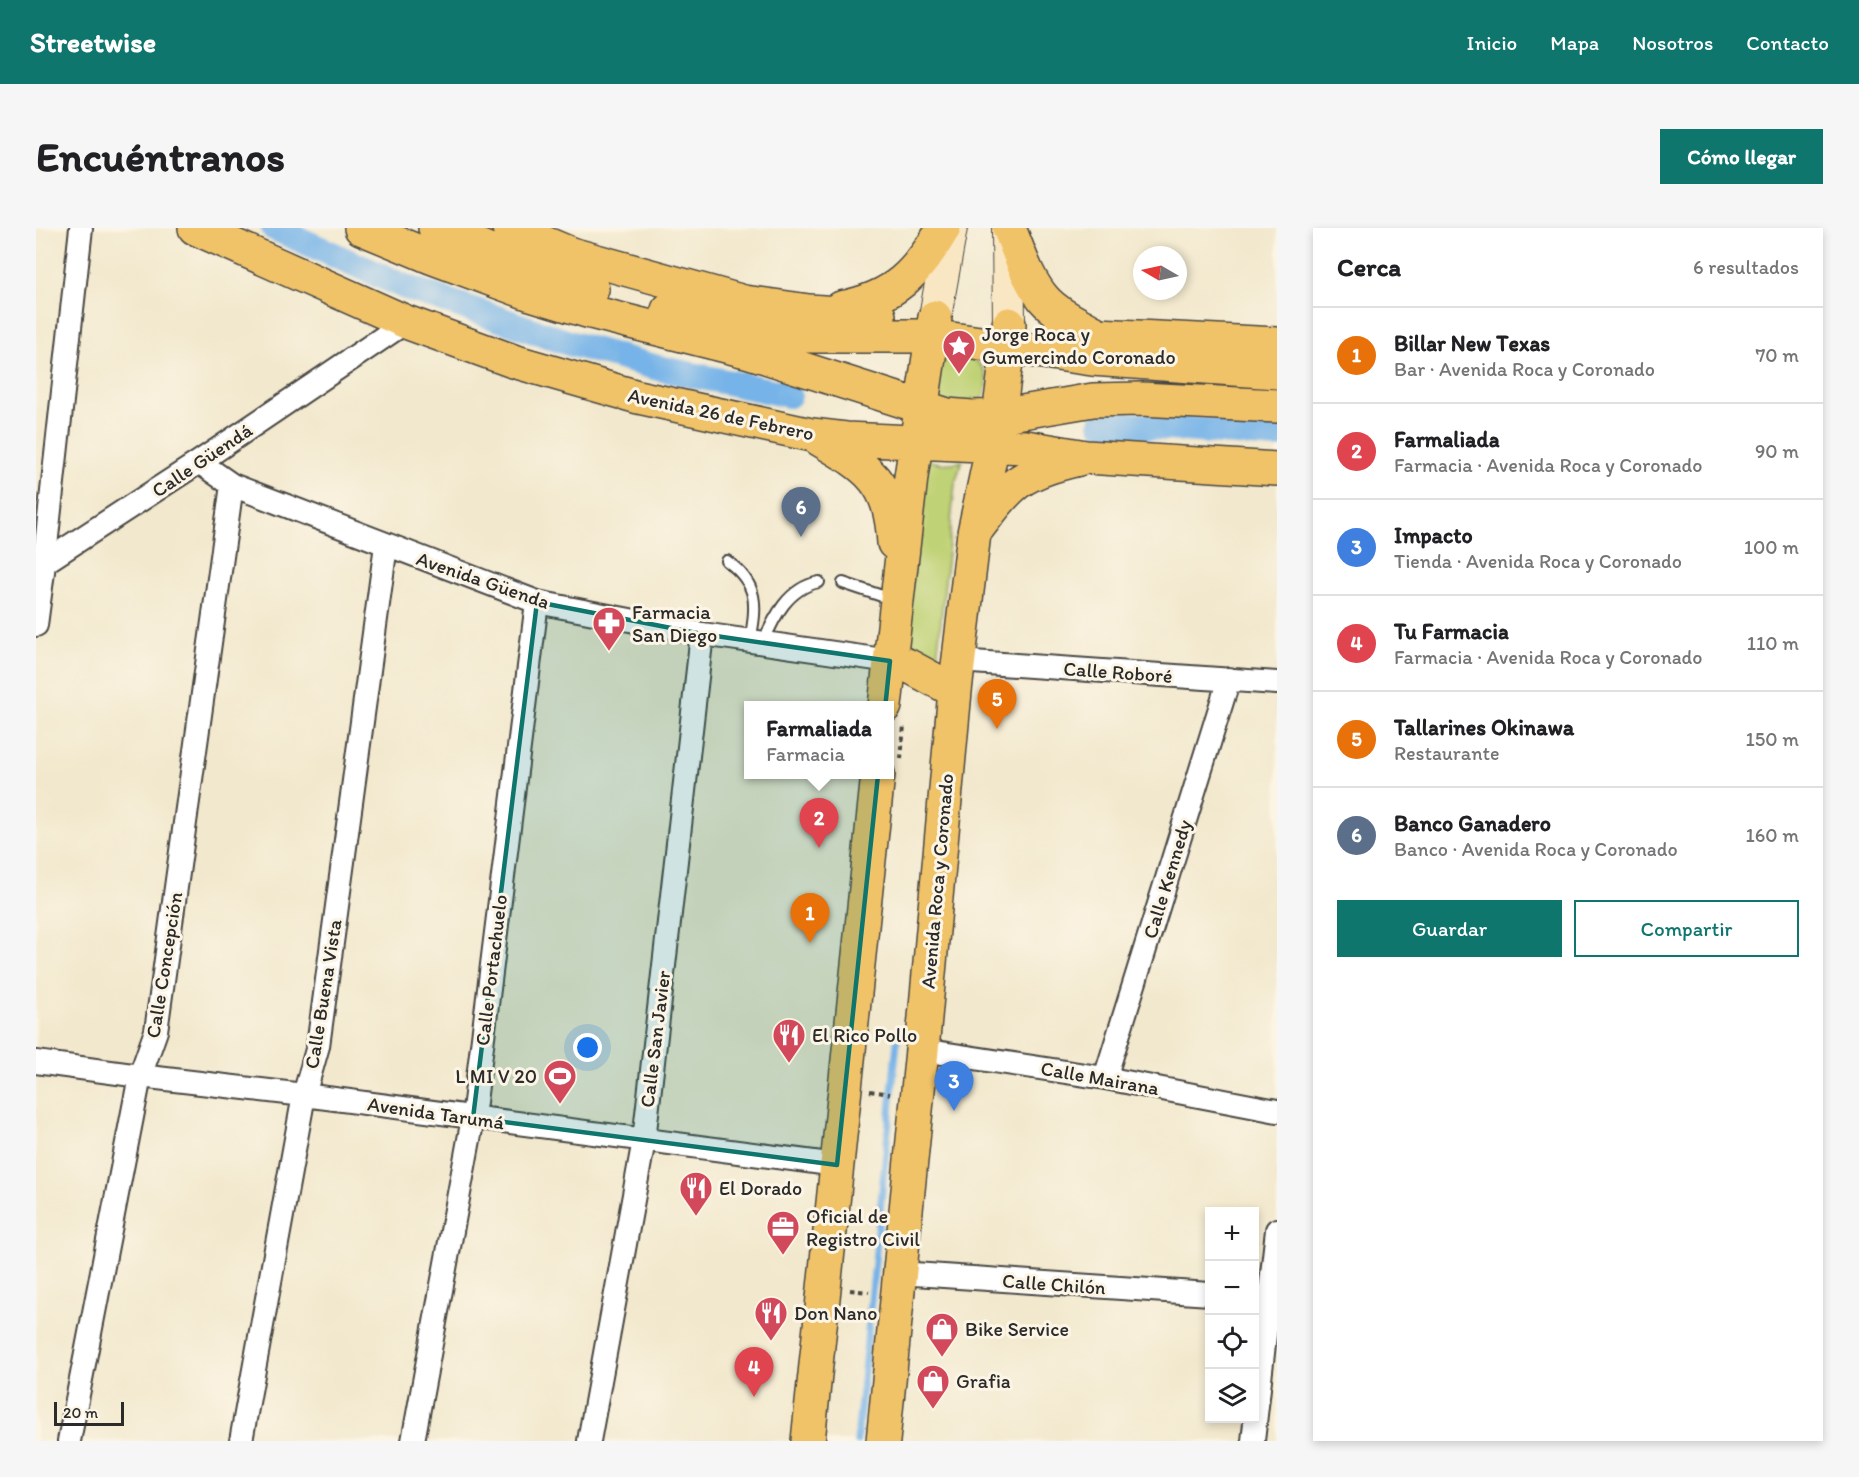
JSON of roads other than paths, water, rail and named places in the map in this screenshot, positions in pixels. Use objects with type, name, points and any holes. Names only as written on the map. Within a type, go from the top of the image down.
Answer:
[{"type":"main road","name":"Avenida 26 de Febrero","points":[[195,228],[406,322],[513,361],[638,397],[812,435],[916,442],[995,430],[1105,400],[1141,399],[1277,406]]},
{"type":"main road","name":"Avenida 26 de Febrero","points":[[362,228],[431,257],[587,311],[760,355],[947,415],[972,417],[1026,447],[1086,457],[1277,469]]},
{"type":"main road","points":[[435,228],[566,282],[661,308],[742,325],[807,336],[933,327]]},
{"type":"main road","points":[[509,228],[571,254],[744,302],[809,311],[886,317],[933,327],[1008,336],[1092,359],[1277,372]]},
{"type":"main road","points":[[809,311],[844,308],[893,290],[927,256],[944,228]]},
{"type":"main road","points":[[885,701],[916,442],[951,228]]},
{"type":"main road","points":[[1008,228],[1008,336]]},
{"type":"main road","points":[[1008,228],[1029,276],[1045,300],[1066,317],[1102,336]]},
{"type":"main road","points":[[1008,336],[1060,333],[1277,344]]},
{"type":"main road","name":"Avenida Roca y Coronado","points":[[883,1441],[956,676],[974,533],[995,430],[1008,336]]},
{"type":"main road","points":[[812,435],[852,458],[870,472],[884,493],[892,519],[898,596]]},
{"type":"main road","points":[[974,533],[996,504],[1017,484],[1057,464],[1086,457]]},
{"type":"main road","points":[[890,661],[956,676]]},
{"type":"main road","points":[[808,1441],[877,779]]},
{"type":"street","points":[[36,625],[40,566],[81,228]]},
{"type":"street","points":[[366,348],[376,325],[373,308]]},
{"type":"street","name":"Calle Güendá","points":[[40,566],[406,322]]},
{"type":"street","name":"Avenida Güenda","points":[[199,462],[232,485],[537,602],[702,634],[890,661]]},
{"type":"street","name":"Calle Concepción","points":[[69,1441],[141,1076],[156,1031],[232,485]]},
{"type":"street","name":"Calle Buena Vista","points":[[241,1441],[304,1095],[318,1046],[386,545]]},
{"type":"street","name":"Calle Portachuelo","points":[[413,1441],[473,1118],[537,602]]},
{"type":"street","name":"Calle San Javier","points":[[589,1441],[644,1140],[702,634]]},
{"type":"street","name":"Calle Roboré","points":[[956,676],[1229,680],[1277,683]]},
{"type":"street","name":"Calle Kennedy","points":[[1105,1078],[1229,680]]},
{"type":"street","name":"Calle Mairana","points":[[922,1050],[1105,1078],[1277,1111]]},
{"type":"street","name":"Avenida Tarumá","points":[[36,1062],[837,1165]]},
{"type":"street","points":[[1253,1441],[1267,1299],[1277,1230]]},
{"type":"street","name":"Calle Chilón","points":[[899,1273],[1205,1294]]},
{"type":"lane","points":[[727,561],[738,569],[751,585],[755,601],[757,642]]},
{"type":"lane","points":[[757,642],[793,594],[808,584],[819,582]]},
{"type":"lane","points":[[843,583],[898,596]]},
{"type":"waterway","points":[[274,228],[403,286],[569,343],[658,368],[789,395]]},
{"type":"waterway","points":[[1102,423],[1277,436]]},
{"type":"waterway","points":[[857,1441],[897,1042]]},
{"type":"place","name":"Jorge Roca y Gumercindo Coronado","points":[[959,375]]},
{"type":"place","name":"Banco Ganadero","points":[[801,537]]},
{"type":"place","name":"Farmacia San Diego","points":[[609,652]]},
{"type":"place","name":"Tallarines Okinawa","points":[[997,729]]},
{"type":"place","name":"Farmaliada","points":[[819,848]]},
{"type":"place","name":"Billar New Texas","points":[[810,943]]},
{"type":"place","name":"El Rico Pollo","points":[[789,1064]]},
{"type":"place","name":"L MI V 20","points":[[560,1105]]},
{"type":"place","name":"Impacto","points":[[954,1111]]},
{"type":"place","name":"El Dorado","points":[[696,1217]]},
{"type":"place","name":"Oficial de Registro Civil","points":[[783,1256]]},
{"type":"place","name":"Don Nano","points":[[771,1342]]},
{"type":"place","name":"Bike Service","points":[[942,1358]]},
{"type":"place","name":"Tu Farmacia","points":[[754,1397]]},
{"type":"place","name":"Grafia","points":[[933,1410]]}]
